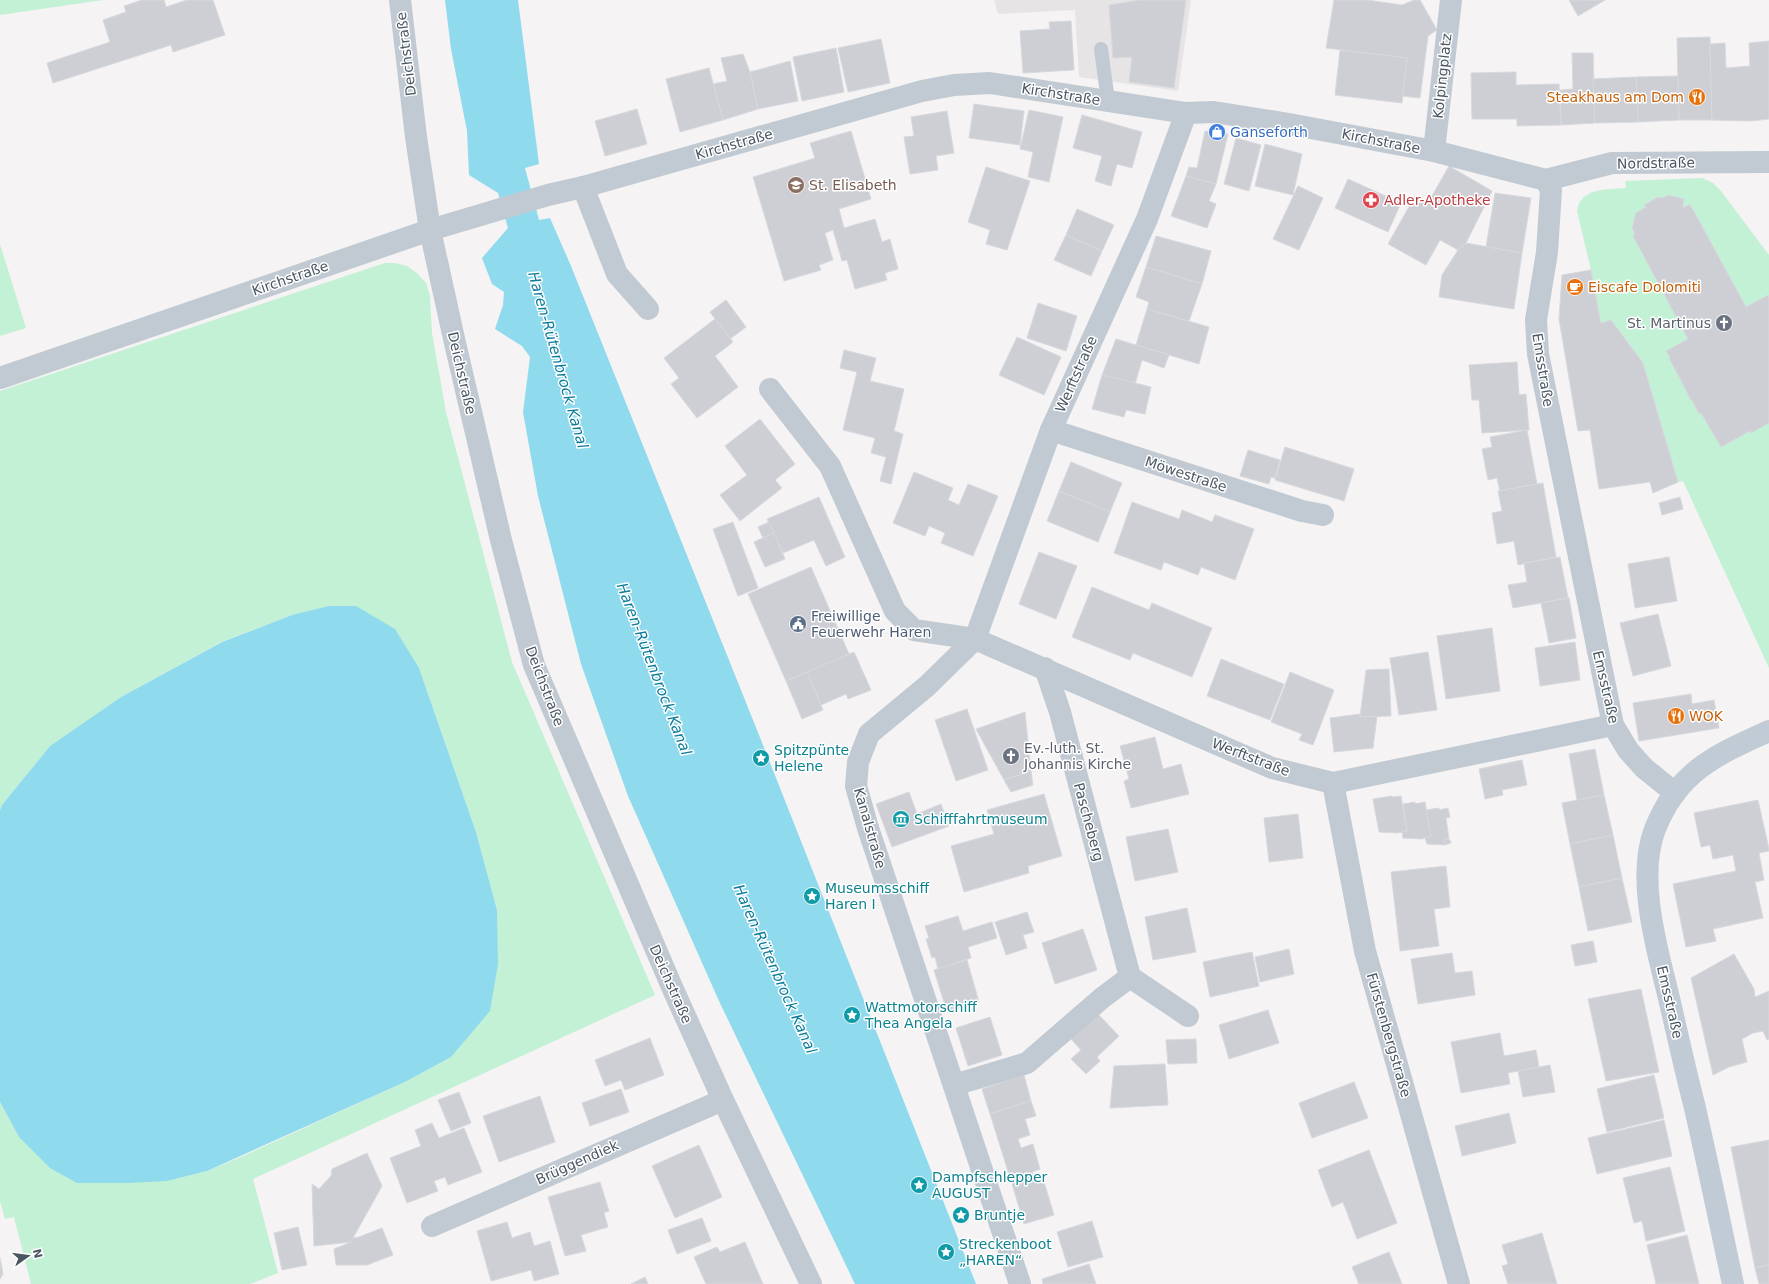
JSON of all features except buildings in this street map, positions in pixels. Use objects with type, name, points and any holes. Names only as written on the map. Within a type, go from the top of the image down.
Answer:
[{"type":"street","name":"Deichstraße","points":[[400,0],[416,137],[430,230],[456,351],[501,540],[534,665],[654,945],[723,1100],[811,1284]]},
{"type":"street","name":"Kolpingplatz","points":[[1434,151],[1451,0]]},
{"type":"street","name":"Kirchstraße","points":[[0,378],[430,230],[548,195],[583,187],[922,91],[954,85],[990,83],[1186,113],[1214,112],[1289,124],[1434,151],[1546,180]]},
{"type":"street","name":"Werftstraße","points":[[975,639],[1051,430],[1147,219],[1186,113]]},
{"type":"street","name":"Nordstraße","points":[[1546,180],[1612,163],[1769,162]]},
{"type":"street","name":"Emsstraße","points":[[1546,180],[1551,190],[1547,252],[1536,320],[1538,354],[1613,725],[1628,750],[1644,768],[1675,792],[1655,829],[1651,845],[1648,869],[1649,904],[1657,947],[1701,1135],[1733,1284]]},
{"type":"street","points":[[583,187],[617,274],[648,309]]},
{"type":"street","name":"Werftstraße","points":[[770,389],[830,466],[895,611],[914,630],[975,639],[1045,668],[1272,768],[1332,783],[1613,725]]},
{"type":"street","name":"Möwestraße","points":[[1051,430],[1302,511],[1323,515]]},
{"type":"street","name":"Kanalstraße","points":[[975,639],[927,686],[869,734],[858,762],[856,786],[868,828],[1020,1284]]},
{"type":"street","name":"Pascheberg","points":[[1045,668],[1060,712],[1130,977]]},
{"type":"street","points":[[1675,792],[1696,770],[1712,758],[1769,730]]},
{"type":"street","name":"Fürstenbergstraße","points":[[1332,783],[1365,951],[1459,1284]]},
{"type":"street","points":[[954,1085],[1027,1063],[1102,998],[1130,977],[1188,1016]]},
{"type":"street","name":"Brüggendiek","points":[[432,1226],[723,1100]]},
{"type":"lane","points":[[1101,49],[1108,101]]},
{"type":"shaded area","points":[[994,0],[1191,0],[1178,91],[1079,77],[1075,10],[998,14]]},
{"type":"green space","points":[[0,0],[103,0],[0,15]]},
{"type":"green space","points":[[1702,178],[1713,183],[1721,191],[1769,255],[1769,668],[1683,481],[1678,482],[1643,363],[1612,321],[1601,323],[1591,270],[1577,211],[1579,203],[1589,194],[1596,191],[1626,188],[1625,181]]},
{"type":"green space","points":[[0,244],[26,328],[0,336]]},
{"type":"green space","points":[[385,263],[395,263],[407,266],[417,273],[426,283],[430,296],[432,333],[446,412],[512,662],[655,995],[253,1179],[278,1273],[250,1284],[31,1284],[14,1217],[5,1219],[0,1201],[0,1102],[19,1137],[166,1181],[207,1171],[241,1157],[405,1082],[451,1057],[497,910],[476,832],[419,668],[292,615],[221,642],[121,697],[50,746],[2,805],[0,810],[0,391]]},
{"type":"water","name":"Haren-Rütenbrock Kanal","points":[[445,0],[518,0],[539,164],[525,168],[539,220],[550,218],[571,266],[763,745],[976,1284],[855,1284],[719,1001],[628,796],[581,664],[538,496],[523,412],[530,357],[522,346],[495,329],[503,305],[504,292],[492,284],[482,258],[508,228],[498,193],[469,175],[467,131],[451,49]]},
{"type":"water","points":[[329,606],[356,606],[395,629],[419,668],[476,832],[497,910],[498,964],[490,1011],[451,1057],[405,1082],[207,1171],[167,1181],[77,1183],[50,1168],[19,1137],[0,1102],[0,810],[2,805],[50,746],[121,697],[222,642],[292,615]]},
{"type":"place","name":"Steakhaus am Dom","points":[[1697,97]]},
{"type":"place","name":"Ganseforth","points":[[1217,132]]},
{"type":"place","name":"St. Elisabeth","points":[[796,185]]},
{"type":"place","name":"Adler-Apotheke","points":[[1371,200]]},
{"type":"place","name":"Eiscafe Dolomiti","points":[[1575,287]]},
{"type":"place","name":"St. Martinus","points":[[1724,323]]},
{"type":"place","name":"Freiwillige Feuerwehr Haren","points":[[798,624]]},
{"type":"place","name":"WOK","points":[[1676,716]]},
{"type":"place","name":"Ev.-luth. St. Johannis Kirche","points":[[1011,756]]},
{"type":"place","name":"Spitzpünte Helene","points":[[761,758]]},
{"type":"place","name":"Schifffahrtmuseum","points":[[901,819]]},
{"type":"place","name":"Museumsschiff Haren I","points":[[812,896]]},
{"type":"place","name":"Wattmotorschiff Thea Angela","points":[[852,1015]]},
{"type":"place","name":"Dampfschlepper AUGUST","points":[[919,1185]]},
{"type":"place","name":"Bruntje","points":[[961,1215]]},
{"type":"place","name":"Streckenboot „HAREN“","points":[[946,1252]]}]
